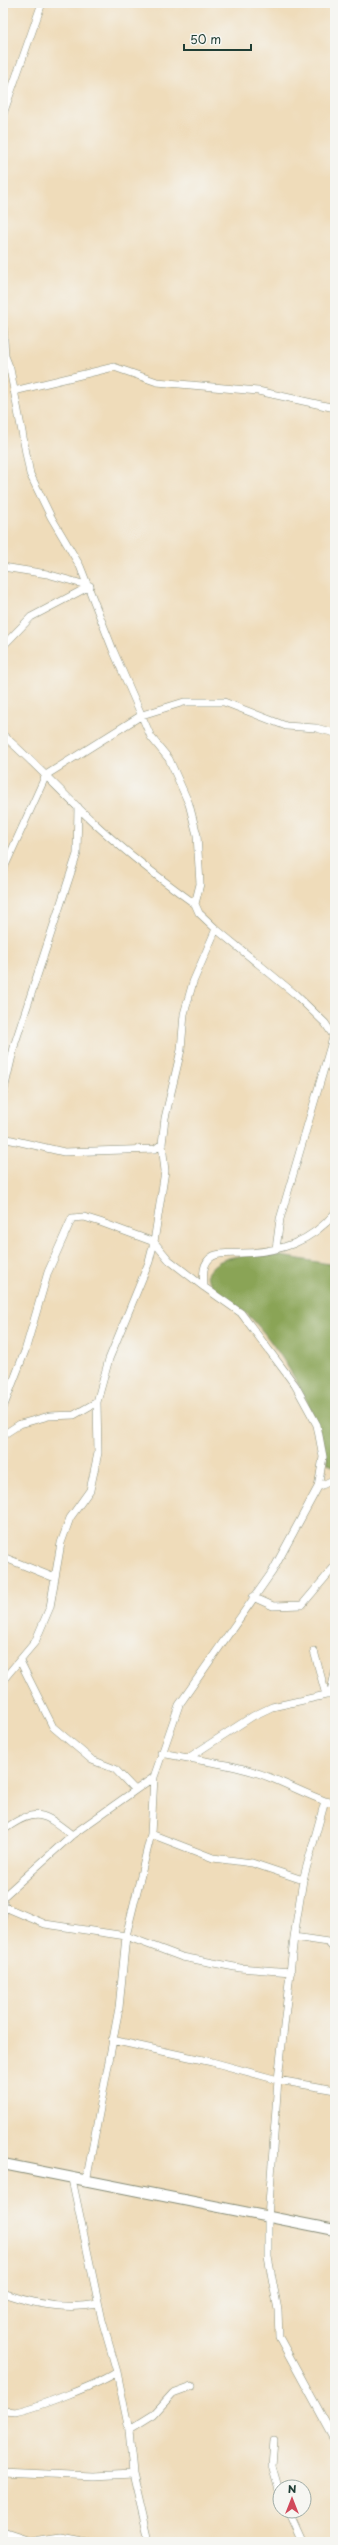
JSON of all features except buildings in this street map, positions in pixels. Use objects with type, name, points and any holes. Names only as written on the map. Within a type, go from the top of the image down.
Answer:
[{"type":"street","points":[[3,114],[42,3]]},
{"type":"street","points":[[3,325],[5,356],[14,391],[30,474],[90,586],[113,650],[152,737],[169,759],[176,773],[196,829],[200,884],[195,904]]},
{"type":"street","points":[[14,391],[114,367],[157,382],[258,391],[335,408]]},
{"type":"street","points":[[3,567],[47,574],[90,586]]},
{"type":"street","points":[[3,646],[31,617],[90,586]]},
{"type":"street","points":[[3,870],[46,775],[142,715],[184,702],[224,702],[286,726],[316,728],[335,733]]},
{"type":"street","points":[[3,736],[46,775],[78,807],[153,874],[195,904],[200,913],[216,929],[295,994],[325,1023],[334,1035],[280,1219],[276,1250]]},
{"type":"street","points":[[3,1094],[15,1043],[77,854],[78,807]]},
{"type":"street","points":[[3,1680],[35,1642],[50,1607],[61,1543],[70,1518],[90,1490],[98,1453],[97,1402],[109,1359],[148,1262],[154,1242],[164,1171],[162,1144],[165,1118],[181,1050],[184,1014],[193,982],[216,929]]},
{"type":"street","points":[[3,1138],[64,1152],[155,1149],[162,1144]]},
{"type":"street","points":[[204,1287],[203,1275],[205,1265],[211,1257],[220,1254],[276,1250],[289,1247],[314,1234],[335,1213]]},
{"type":"street","points":[[3,1408],[25,1351],[48,1272],[72,1218],[84,1218],[100,1222],[154,1242],[169,1260],[241,1314],[295,1385],[317,1425],[323,1457],[318,1487],[272,1572],[253,1597],[179,1705],[161,1752],[154,1777],[151,1834],[126,1936],[119,2008],[86,2182]]},
{"type":"street","points":[[3,1435],[20,1424],[49,1416],[74,1415],[97,1402]]},
{"type":"street","points":[[318,1487],[335,1479]]},
{"type":"street","points":[[3,1557],[55,1578]]},
{"type":"street","points":[[253,1597],[273,1606],[302,1605],[335,1566]]},
{"type":"street","points":[[314,1651],[330,1695]]},
{"type":"street","points":[[20,1661],[53,1727],[92,1760],[115,1769],[135,1790]]},
{"type":"street","points":[[330,1695],[335,1673]]},
{"type":"street","points":[[188,1758],[253,1716],[272,1707],[330,1695]]},
{"type":"street","points":[[161,1752],[241,1769],[271,1778],[298,1792],[335,1803]]},
{"type":"street","points":[[3,1917],[5,1907],[4,1897],[72,1835],[154,1777]]},
{"type":"street","points":[[325,1801],[303,1880],[294,1937],[278,2080],[268,2218],[268,2257],[278,2310],[279,2337],[335,2440]]},
{"type":"street","points":[[5,1829],[23,1816],[40,1815],[53,1820],[72,1835]]},
{"type":"street","points":[[151,1834],[212,1858],[252,1863],[303,1880]]},
{"type":"street","points":[[5,1907],[45,1924],[126,1936],[182,1957],[240,1968],[291,1972]]},
{"type":"street","points":[[294,1937],[331,1941],[335,1950]]},
{"type":"street","points":[[112,2040],[212,2062],[278,2080],[335,2090]]},
{"type":"street","points":[[3,2164],[86,2182],[335,2230]]},
{"type":"street","points":[[72,2179],[98,2304],[117,2372],[129,2430],[133,2474],[149,2542]]},
{"type":"street","points":[[3,2293],[28,2302],[61,2306],[98,2304]]},
{"type":"street","points":[[3,2411],[15,2412],[108,2378],[117,2372]]},
{"type":"street","points":[[129,2430],[153,2415],[172,2393],[192,2386]]},
{"type":"street","points":[[274,2440],[272,2466],[276,2479]]},
{"type":"street","points":[[3,2472],[94,2476],[133,2474]]},
{"type":"street","points":[[292,2519],[302,2542]]},
{"type":"street","points":[[3,2532],[30,2542],[61,2537],[88,2542]]},
{"type":"green space","points":[[275,1255],[335,1265],[335,1467],[328,1464],[324,1445],[309,1407],[290,1370],[278,1352],[254,1321],[215,1290],[206,1276],[211,1268],[218,1262],[236,1256]]}]
